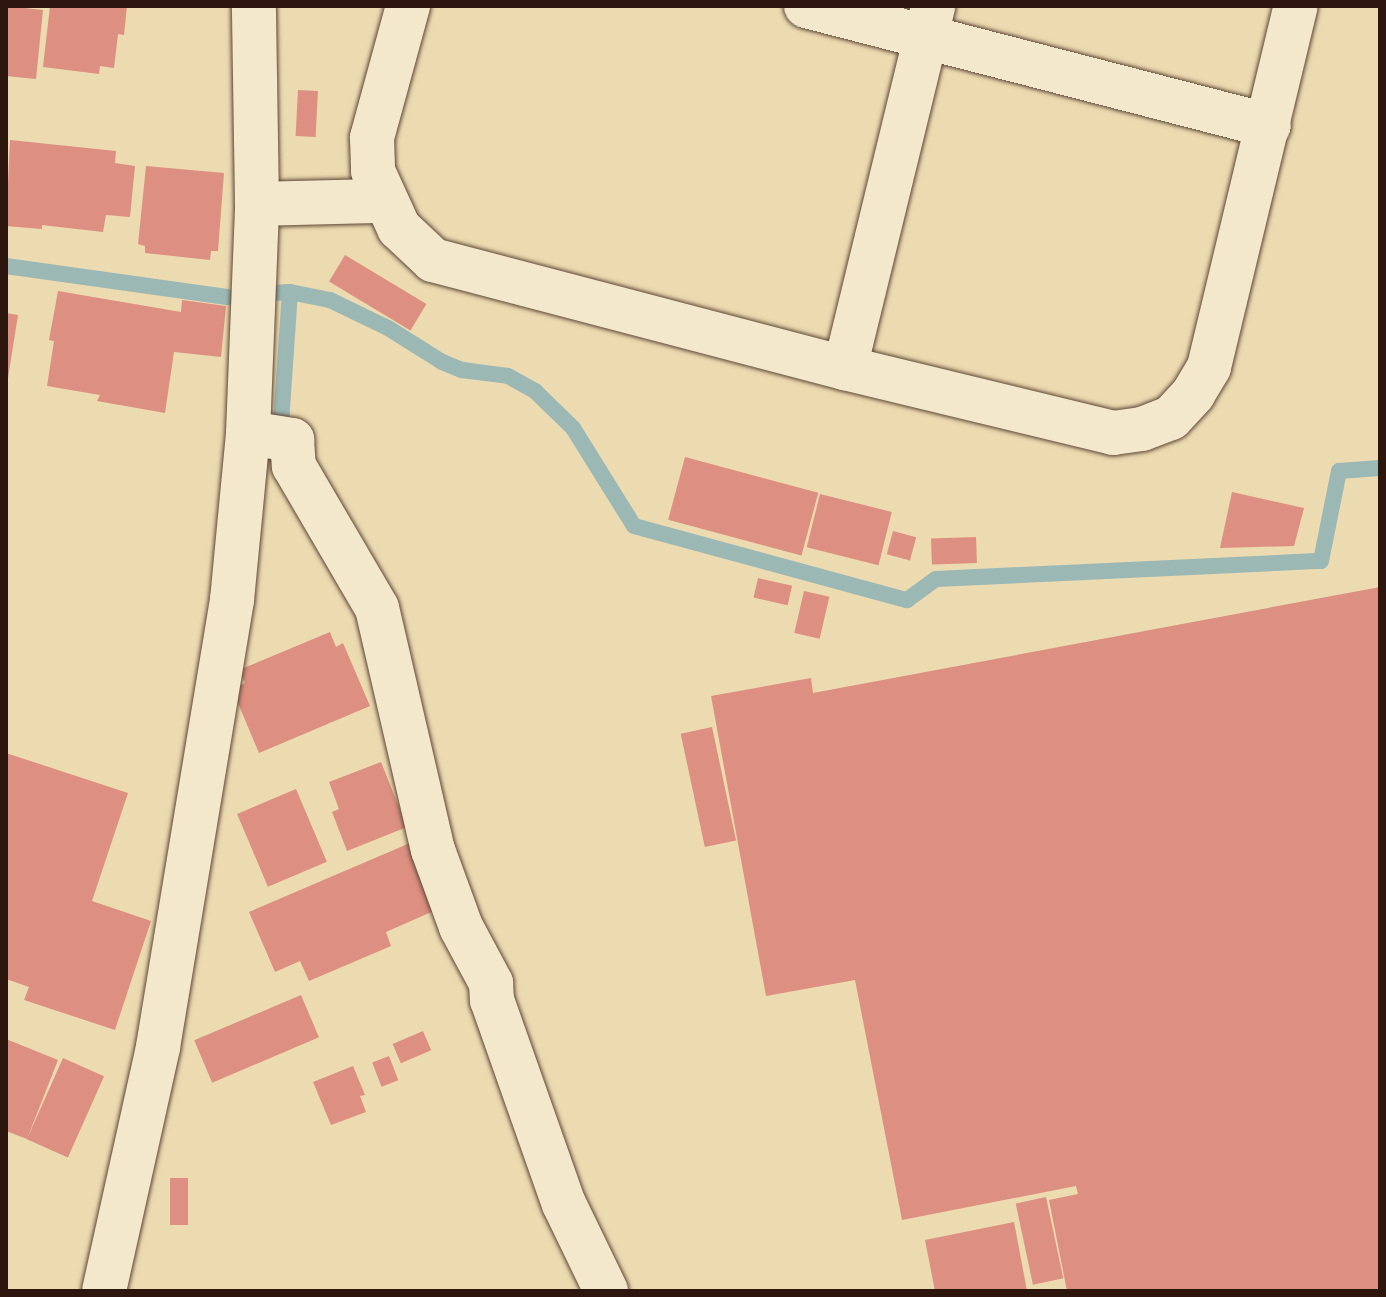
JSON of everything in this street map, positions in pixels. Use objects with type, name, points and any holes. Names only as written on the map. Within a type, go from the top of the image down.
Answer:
[{"type":"street","points":[[104,1291],[160,1031],[232,600],[270,437],[257,204],[254,6]]},
{"type":"street","points":[[408,6],[372,138],[373,171],[384,201],[399,228],[433,260],[845,368],[1113,433],[1142,429],[1171,418],[1193,394],[1209,367],[1296,6]]},
{"type":"street","points":[[806,6],[929,21],[1269,126]]},
{"type":"street","points":[[845,368],[929,21]]},
{"type":"street","points":[[257,204],[384,201]]},
{"type":"street","points":[[270,437],[292,440],[294,466],[377,608],[433,850],[461,927],[491,983],[492,1000],[564,1204],[606,1291]]},
{"type":"building","points":[[6,6],[43,10],[36,79],[6,76]]},
{"type":"building","points":[[50,6],[127,6],[124,35],[118,34],[114,68],[100,66],[99,74],[43,67]]},
{"type":"building","points":[[298,90],[318,91],[316,137],[296,136]]},
{"type":"building","points":[[10,140],[116,151],[115,163],[135,166],[130,217],[106,215],[103,232],[42,225],[42,229],[6,226]]},
{"type":"building","points":[[146,166],[224,173],[218,251],[211,251],[210,260],[145,253],[145,246],[138,244]]},
{"type":"building","points":[[345,255],[426,304],[410,331],[329,282]]},
{"type":"building","points":[[58,291],[181,312],[182,300],[226,306],[221,357],[174,352],[165,413],[97,401],[100,395],[47,386],[54,341],[49,340]]},
{"type":"building","points":[[6,313],[18,315],[8,378],[6,378]]},
{"type":"building","points":[[685,457],[818,493],[801,556],[668,520]]},
{"type":"building","points":[[1232,492],[1304,508],[1294,546],[1220,548]]},
{"type":"building","points":[[820,494],[892,512],[878,565],[807,547]]},
{"type":"building","points":[[893,531],[916,537],[910,560],[887,554]]},
{"type":"building","points":[[976,537],[977,563],[932,565],[931,539]]},
{"type":"building","points":[[758,578],[792,586],[788,605],[754,597]]},
{"type":"building","points":[[1380,587],[1380,1291],[1067,1291],[1049,1200],[1078,1194],[1076,1186],[902,1220],[855,980],[766,996],[711,696],[811,678],[813,693]]},
{"type":"building","points":[[804,591],[829,597],[820,639],[794,633]]},
{"type":"building","points":[[330,632],[336,647],[343,643],[370,706],[259,753],[232,689],[245,683],[239,670]]},
{"type":"building","points":[[712,727],[736,840],[705,847],[681,734]]},
{"type":"building","points":[[6,753],[128,793],[92,901],[151,921],[115,1030],[24,1000],[29,987],[6,979]]},
{"type":"building","points":[[381,762],[407,827],[347,851],[332,812],[339,809],[329,782]]},
{"type":"building","points":[[296,789],[327,862],[268,887],[237,814]]},
{"type":"building","points":[[410,843],[436,910],[386,932],[391,946],[309,981],[300,961],[275,972],[249,912]]},
{"type":"building","points":[[301,995],[319,1037],[212,1083],[194,1040]]},
{"type":"building","points":[[423,1031],[431,1050],[401,1063],[393,1044]]},
{"type":"building","points":[[6,1039],[58,1060],[27,1139],[6,1131]]},
{"type":"building","points":[[389,1056],[398,1080],[382,1087],[372,1062]]},
{"type":"building","points":[[63,1058],[104,1076],[68,1158],[27,1139]]},
{"type":"building","points":[[353,1066],[365,1095],[360,1096],[366,1112],[331,1125],[313,1082]]},
{"type":"building","points":[[170,1178],[188,1178],[188,1225],[170,1225]]},
{"type":"building","points":[[1046,1197],[1063,1278],[1033,1285],[1016,1203]]},
{"type":"building","points":[[1014,1222],[1027,1291],[935,1291],[925,1240]]},
{"type":"waterway","points":[[6,266],[227,297]]},
{"type":"waterway","points":[[273,293],[290,292],[330,300],[388,328],[442,362],[462,370],[508,376],[535,391],[573,428],[634,526],[907,600],[936,579],[1321,561],[1339,471],[1380,468]]},
{"type":"waterway","points":[[280,438],[290,292]]}]
